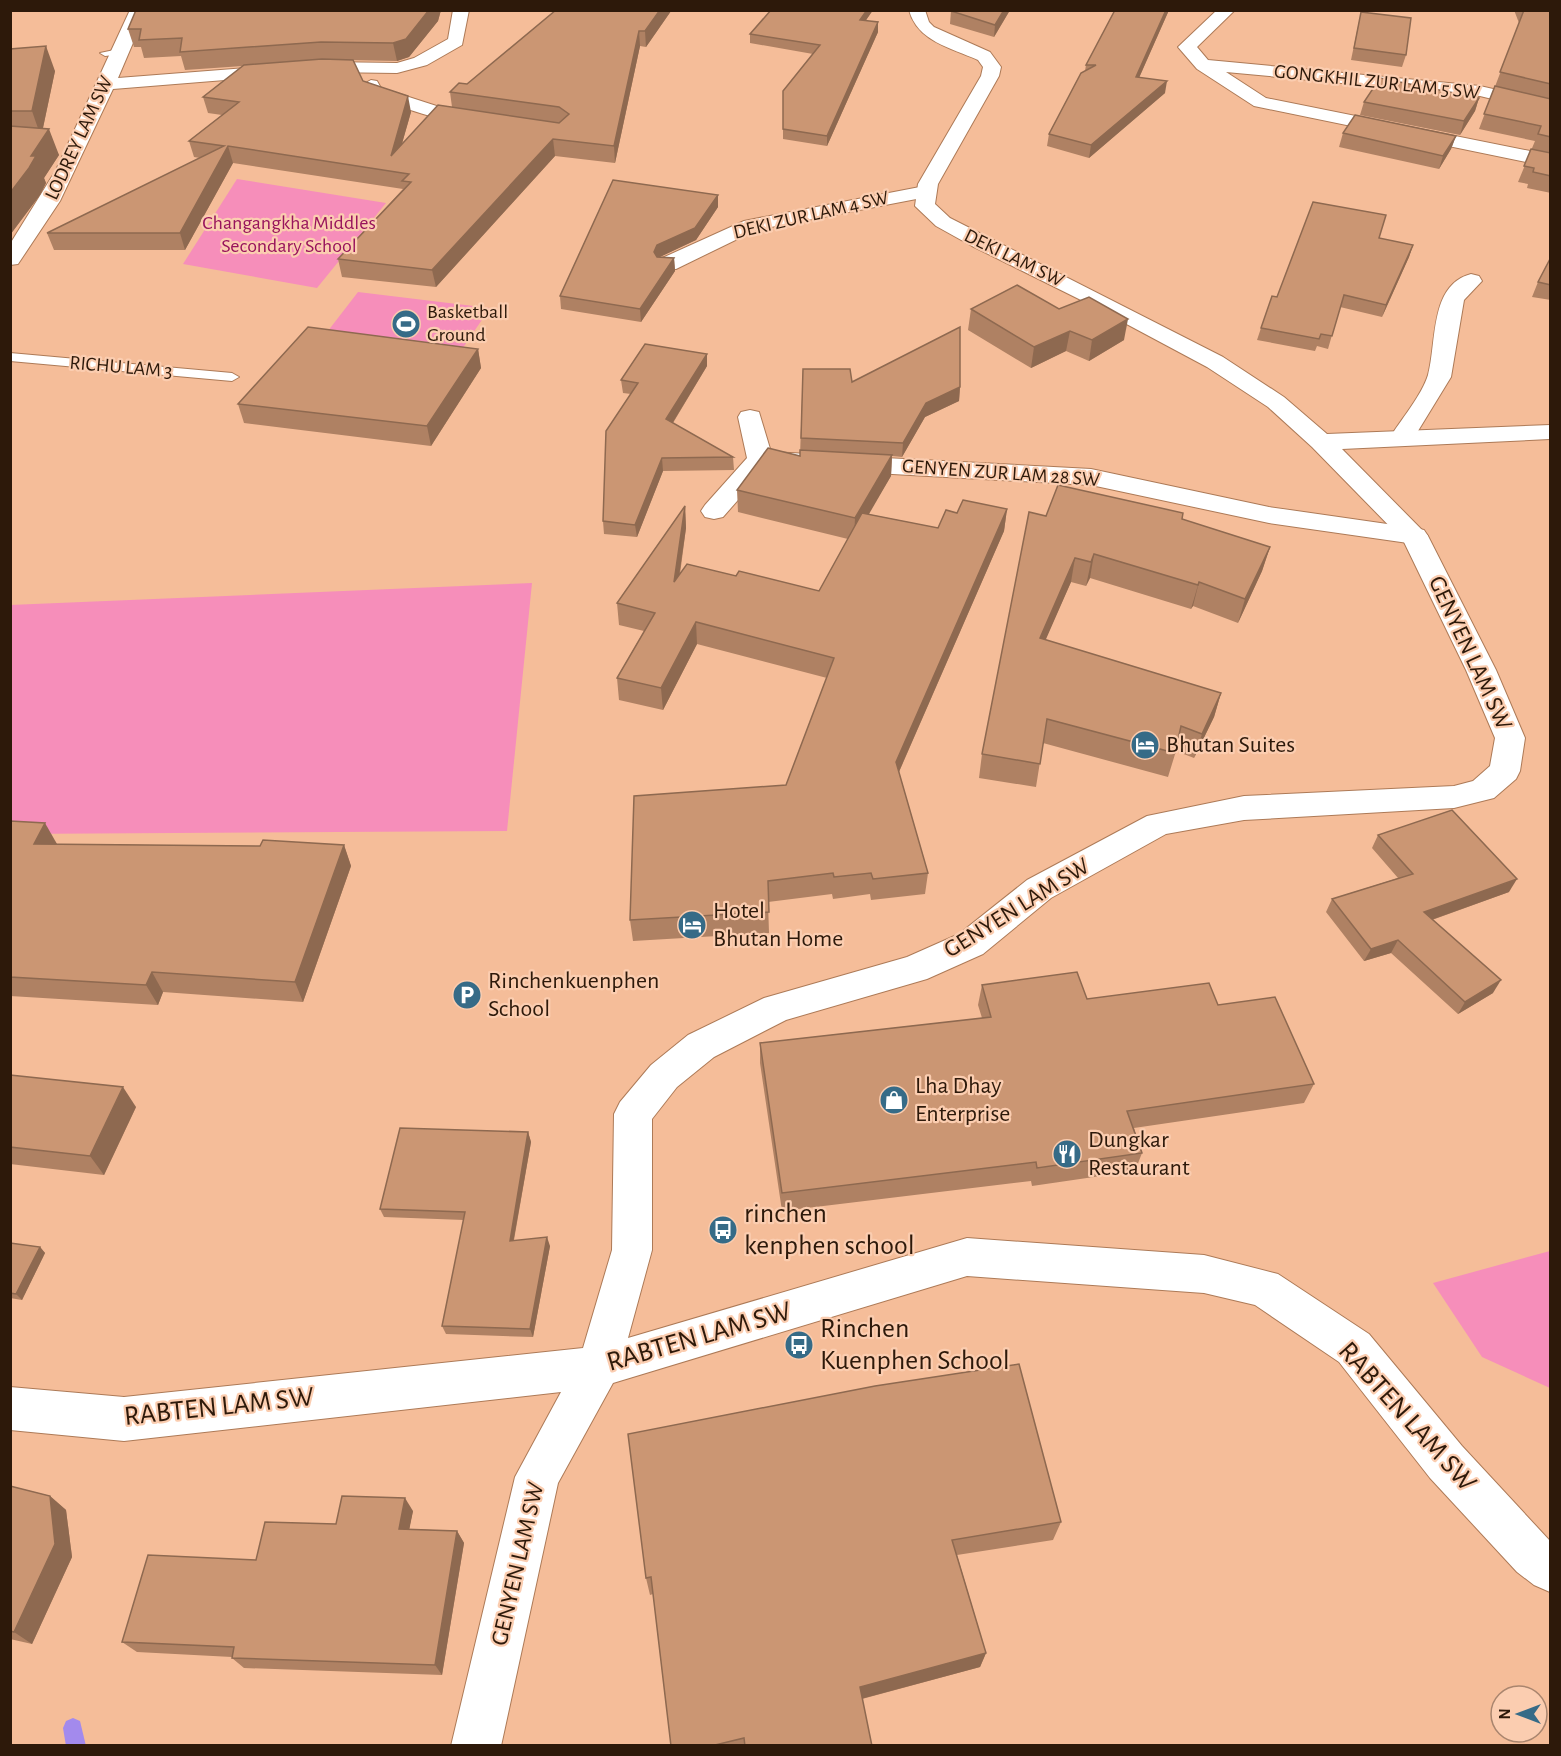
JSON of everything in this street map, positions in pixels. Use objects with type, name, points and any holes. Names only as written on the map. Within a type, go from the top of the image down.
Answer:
[{"type":"street","name":"LODREY LAM SW","points":[[10,259],[32,231],[80,145],[104,84],[112,53],[139,10]]},
{"type":"street","points":[[104,84],[170,81],[328,67],[365,69],[406,66],[430,57],[456,41],[461,10]]},
{"type":"street","points":[[917,10],[921,24],[928,31],[984,56],[992,67],[925,192]]},
{"type":"street","points":[[1227,10],[1187,46],[1203,65],[1260,102],[1551,160]]},
{"type":"street","name":"GONGKHIL ZUR LAM 5 SW","points":[[1203,65],[1449,87],[1551,107]]},
{"type":"street","points":[[365,69],[373,91],[450,116],[494,122]]},
{"type":"street","points":[[57,145],[80,145]]},
{"type":"street","name":"DEKI ZUR LAM 4 SW","points":[[668,264],[736,230],[751,225],[925,192]]},
{"type":"street","name":"DEKI LAM SW","points":[[925,192],[925,206],[943,222],[1215,362],[1276,402],[1321,442]]},
{"type":"street","points":[[10,232],[32,231]]},
{"type":"street","points":[[1401,439],[1439,377],[1453,298],[1471,281]]},
{"type":"street","points":[[714,511],[760,459],[750,417]]},
{"type":"street","points":[[1321,442],[1551,432]]},
{"type":"street","name":"GENYEN LAM SW","points":[[476,1746],[537,1477],[599,1367],[632,1250],[633,1114],[664,1076],[701,1046],[777,1008],[915,969],[971,944],[1039,889],[1158,824],[1244,808],[1454,797],[1483,790],[1505,771],[1510,738],[1481,670],[1415,536],[1321,442]]},
{"type":"street","name":"GENYEN ZUR LAM 28 SW","points":[[760,459],[1091,477],[1269,515],[1415,536]]},
{"type":"street","name":"RABTEN LAM SW","points":[[10,1408],[124,1419],[599,1367],[967,1257],[1204,1274],[1264,1288],[1354,1348],[1446,1462],[1533,1556],[1551,1569]]},
{"type":"lane","name":"RICHU LAM 3","points":[[10,357],[232,377]]},
{"type":"green space","name":"Changangkha Middles Secondary School","points":[[237,179],[386,203],[317,288],[183,264]]},
{"type":"green space","name":"Basketball Ground","points":[[358,292],[490,308],[458,355],[321,340]]},
{"type":"green space","points":[[532,583],[507,831],[11,834],[10,605]]},
{"type":"green space","points":[[1550,1251],[1550,1388],[1482,1357],[1433,1283]]},
{"type":"building","points":[[136,10],[429,10],[406,39],[393,43],[321,42],[180,52],[182,38],[139,40],[141,29],[128,29]]},
{"type":"building","points":[[556,10],[660,10],[645,31],[639,31],[614,146],[553,139],[432,270],[338,259],[411,182],[402,181],[409,174],[228,146],[180,233],[47,233],[224,146],[189,141],[239,102],[203,97],[244,65],[322,59],[353,60],[363,81],[408,96],[391,156],[438,105],[559,123],[569,114],[559,107],[450,92],[459,83],[467,84]]},
{"type":"building","points":[[771,10],[867,10],[860,20],[878,22],[827,136],[783,129],[783,91],[820,45],[750,34]]},
{"type":"building","points":[[952,10],[1004,10],[995,25]]},
{"type":"building","points":[[1115,10],[1166,10],[1136,77],[1167,81],[1091,145],[1049,134],[1081,73],[1096,65],[1086,65]]},
{"type":"building","points":[[1524,10],[1551,10],[1551,84],[1500,72]]},
{"type":"building","points":[[1361,12],[1411,18],[1406,55],[1354,48]]},
{"type":"building","points":[[46,46],[32,111],[10,111],[10,49]]},
{"type":"building","points":[[1380,78],[1479,98],[1464,121],[1364,102]]},
{"type":"building","points":[[1495,86],[1551,99],[1551,137],[1538,134],[1541,126],[1484,114]]},
{"type":"building","points":[[1355,115],[1456,136],[1443,156],[1343,133]]},
{"type":"building","points":[[10,126],[49,129],[31,156],[36,156],[29,168],[10,193]]},
{"type":"building","points":[[1531,149],[1551,153],[1551,176],[1533,172],[1534,168],[1524,166]]},
{"type":"building","points":[[613,180],[718,195],[695,228],[657,245],[654,252],[657,257],[674,258],[640,309],[560,296]]},
{"type":"building","points":[[1313,202],[1386,215],[1379,238],[1413,245],[1386,305],[1344,295],[1332,336],[1321,334],[1319,339],[1261,328],[1272,296],[1277,297]]},
{"type":"building","points":[[1551,257],[1551,285],[1538,282]]},
{"type":"building","points":[[1017,285],[1059,309],[1089,297],[1128,319],[1092,340],[1070,331],[1034,347],[971,309]]},
{"type":"building","points":[[308,327],[478,349],[427,426],[238,404]]},
{"type":"building","points":[[960,327],[960,387],[926,403],[903,443],[801,438],[803,369],[850,369],[852,382]]},
{"type":"building","points":[[645,344],[707,354],[666,419],[733,457],[662,458],[635,525],[603,521],[606,431],[638,383],[621,380]]},
{"type":"building","points":[[768,448],[800,456],[800,450],[892,455],[855,518],[737,490]]},
{"type":"building","points":[[1058,485],[1183,513],[1182,519],[1270,547],[1245,599],[1199,582],[1198,585],[1094,554],[1091,562],[1075,558],[1040,638],[1221,693],[1202,734],[1181,726],[1175,753],[1047,719],[1040,764],[982,754],[1029,512],[1046,516]]},
{"type":"building","points":[[963,500],[1007,509],[896,762],[928,873],[873,879],[871,873],[834,877],[833,873],[768,881],[769,912],[630,920],[634,796],[786,785],[834,658],[696,622],[661,688],[617,678],[655,613],[617,603],[685,506],[674,582],[687,564],[736,576],[739,571],[819,591],[862,513],[938,528],[946,510],[957,513]]},
{"type":"building","points":[[1452,810],[1517,879],[1424,912],[1501,980],[1465,1002],[1398,940],[1371,949],[1332,899],[1413,874],[1378,835]]},
{"type":"building","points":[[10,821],[45,823],[34,844],[260,846],[263,840],[344,845],[295,982],[152,972],[146,985],[10,977]]},
{"type":"building","points":[[1077,972],[1087,999],[1209,983],[1218,1005],[1275,997],[1314,1084],[1127,1111],[1142,1153],[1037,1168],[1036,1162],[782,1193],[760,1043],[991,1017],[982,985]]},
{"type":"building","points":[[10,1075],[123,1087],[90,1156],[10,1147]]},
{"type":"building","points":[[400,1128],[528,1132],[510,1241],[547,1237],[530,1329],[442,1326],[465,1212],[380,1209]]},
{"type":"building","points":[[10,1243],[40,1247],[16,1294],[10,1293]]},
{"type":"building","points":[[1019,1364],[1061,1522],[952,1540],[986,1653],[860,1687],[872,1746],[745,1746],[744,1738],[711,1746],[671,1746],[651,1577],[646,1578],[628,1434],[875,1386]]},
{"type":"building","points":[[10,1486],[50,1496],[55,1544],[14,1632],[10,1631]]},
{"type":"building","points":[[342,1496],[405,1498],[399,1529],[457,1531],[435,1665],[232,1658],[234,1647],[122,1642],[148,1555],[256,1560],[265,1522],[336,1524]]},
{"type":"waterway","points":[[73,1728],[76,1746]]},
{"type":"place","name":"Basketball Ground","points":[[406,324]]},
{"type":"place","name":"Bhutan Suites","points":[[1145,745]]},
{"type":"place","name":"Hotel Bhutan Home","points":[[692,925]]},
{"type":"place","name":"Rinchenkuenphen School","points":[[467,995]]},
{"type":"place","name":"Lha Dhay Enterprise","points":[[894,1100]]},
{"type":"place","name":"Dungkar Restaurant","points":[[1067,1154]]},
{"type":"place","name":"rinchen kenphen school","points":[[723,1230]]},
{"type":"place","name":"Rinchen Kuenphen School","points":[[799,1345]]}]
